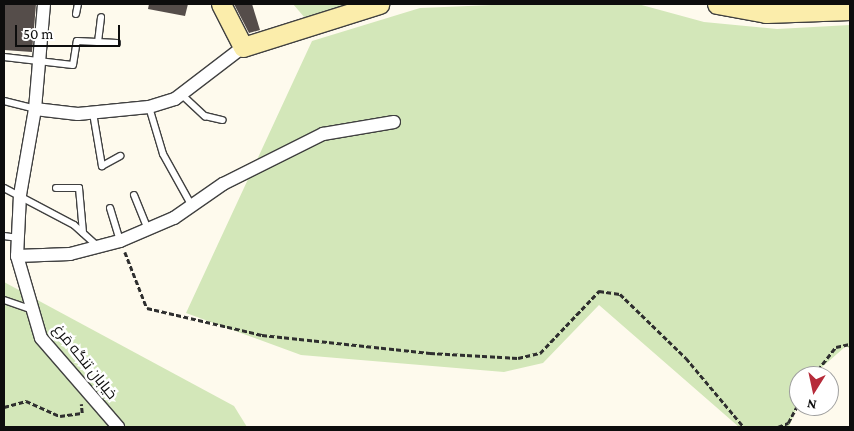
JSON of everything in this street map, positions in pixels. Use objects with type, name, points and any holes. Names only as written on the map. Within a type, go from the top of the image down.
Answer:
[{"type":"main road","points":[[221,4],[243,47],[380,4]]},
{"type":"main road","points":[[717,4],[766,13],[850,10]]},
{"type":"street","name":"خیابان تنگه مَرغ","points":[[44,4],[35,109],[20,195],[17,256],[41,338],[118,427]]},
{"type":"street","points":[[35,109],[92,113],[149,107],[181,94],[243,47]]},
{"type":"street","points":[[17,256],[70,254],[120,241],[148,230],[192,206],[223,184],[323,134],[394,122]]},
{"type":"lane","points":[[76,14],[78,4]]},
{"type":"lane","points":[[98,42],[101,17]]},
{"type":"lane","points":[[4,57],[73,65],[77,41],[116,43]]},
{"type":"lane","points":[[181,94],[205,116],[223,120]]},
{"type":"lane","points":[[4,102],[35,109]]},
{"type":"lane","points":[[149,107],[163,154],[192,206]]},
{"type":"lane","points":[[92,113],[102,166],[120,156]]},
{"type":"lane","points":[[4,188],[20,195],[83,233],[98,247]]},
{"type":"lane","points":[[56,188],[79,188],[83,233]]},
{"type":"lane","points":[[134,195],[148,230]]},
{"type":"lane","points":[[110,208],[120,241]]},
{"type":"lane","points":[[4,236],[18,238]]},
{"type":"lane","points":[[4,300],[33,310]]},
{"type":"path","points":[[120,241],[147,308],[312,342],[518,358],[540,353],[599,292],[620,294],[686,358],[744,427]]},
{"type":"path","points":[[821,366],[836,347],[850,344]]},
{"type":"path","points":[[4,407],[26,401],[60,416],[82,413],[78,383]]},
{"type":"path","points":[[778,427],[788,424],[792,416]]},
{"type":"green space","points":[[293,4],[349,4],[305,18]]},
{"type":"green space","points":[[513,4],[638,4],[704,22],[777,29],[850,25],[850,349],[846,346],[823,366],[789,366],[789,416],[793,416],[789,427],[739,427],[599,305],[543,363],[504,372],[301,355],[186,313],[312,41],[420,8]]},
{"type":"green space","points":[[4,282],[234,406],[247,427],[4,427]]},
{"type":"building","points":[[4,4],[36,4],[32,52],[4,50]]},
{"type":"building","points":[[149,4],[188,4],[185,16],[148,9]]},
{"type":"building","points":[[234,4],[252,4],[260,30],[249,33]]}]
